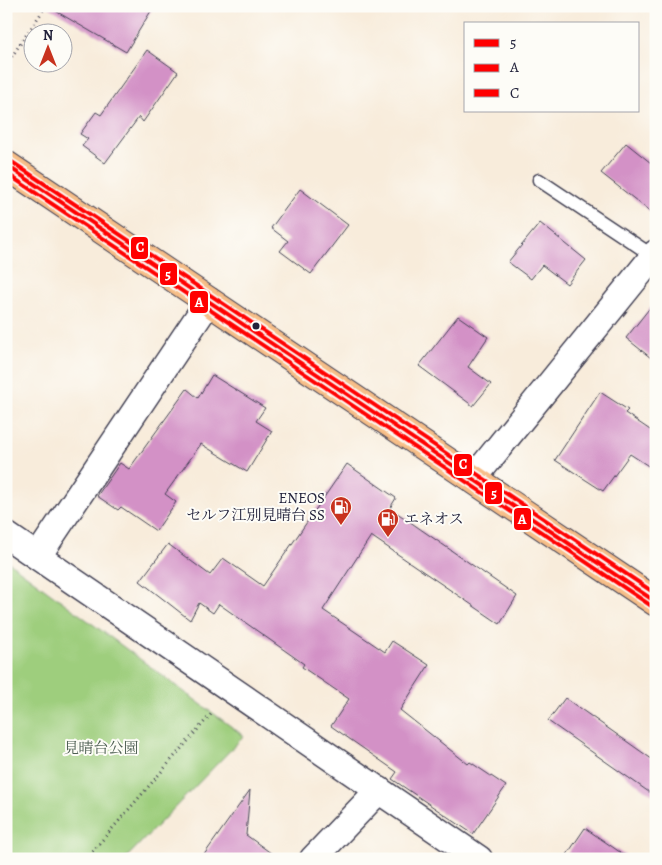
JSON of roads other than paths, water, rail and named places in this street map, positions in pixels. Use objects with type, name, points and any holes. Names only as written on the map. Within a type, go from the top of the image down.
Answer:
[{"type":"main road","points":[[6,165],[656,602]]},
{"type":"street","points":[[473,479],[655,256]]},
{"type":"street","points":[[38,556],[209,301]]},
{"type":"street","points":[[6,535],[480,859]]},
{"type":"street","points":[[313,859],[379,790]]},
{"type":"lane","points":[[539,180],[655,256]]},
{"type":"place","name":"ENEOS セルフ江別見晴台 SS","points":[[341,526]]},
{"type":"place","name":"エネオス","points":[[388,538]]},
{"type":"park label","name":"見晴台公園","points":[[101,748]]}]
